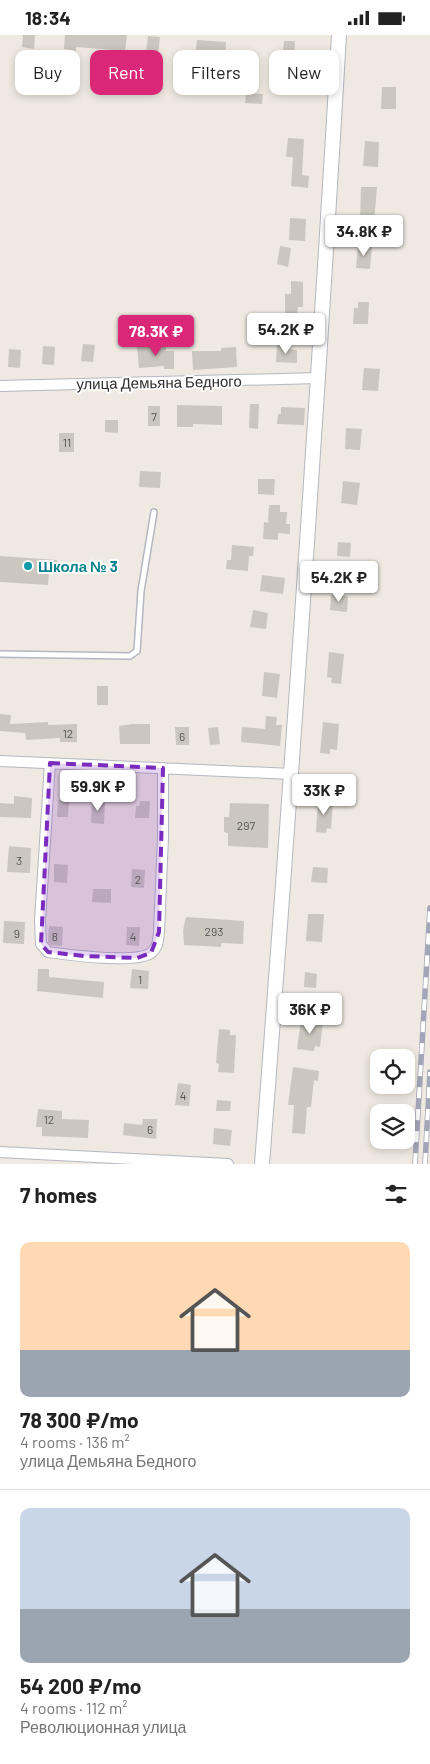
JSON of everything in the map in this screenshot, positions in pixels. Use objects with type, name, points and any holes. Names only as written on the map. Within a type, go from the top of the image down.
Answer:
[{"type":"street","points":[[262,1164],[292,774],[319,378],[339,35]]},
{"type":"street","name":"улица Демьяна Бедного","points":[[0,386],[319,378]]},
{"type":"street","points":[[0,761],[292,774]]},
{"type":"street","points":[[50,763],[40,921],[41,944],[48,953],[104,957],[137,958],[151,953],[157,947],[160,932],[163,769]]},
{"type":"street","points":[[0,1152],[228,1164]]},
{"type":"lane","points":[[0,654],[130,656],[137,651],[141,591],[154,512]]},
{"type":"highlighted area","points":[[50,763],[163,768],[159,932],[151,953],[137,958],[84,956],[48,952],[41,944]]},
{"type":"building","points":[[23,35],[35,35],[34,49],[22,47]]},
{"type":"building","points":[[65,35],[127,35],[125,50],[76,47],[76,50],[64,49]]},
{"type":"building","points":[[148,36],[160,37],[159,50],[146,50]]},
{"type":"building","points":[[197,40],[226,42],[226,50],[196,50]]},
{"type":"building","points":[[284,41],[295,41],[295,50],[283,50]]},
{"type":"building","points":[[382,87],[396,87],[396,109],[381,109]]},
{"type":"building","points":[[263,94],[262,104],[245,103],[246,95]]},
{"type":"building","points":[[288,138],[304,139],[302,175],[309,176],[308,188],[291,186],[293,157],[286,157]]},
{"type":"building","points":[[365,141],[379,142],[378,167],[363,166]]},
{"type":"building","points":[[361,187],[377,187],[374,223],[360,223]]},
{"type":"building","points":[[290,218],[306,219],[305,241],[289,240]]},
{"type":"building","points":[[280,246],[291,248],[288,267],[277,264]]},
{"type":"building","points":[[358,246],[372,246],[370,269],[356,268]]},
{"type":"building","points":[[291,281],[303,282],[303,307],[298,307],[297,313],[285,313],[285,294],[291,294]]},
{"type":"building","points":[[358,302],[369,302],[368,324],[353,324],[354,308],[358,308]]},
{"type":"building","points":[[83,344],[95,345],[93,362],[81,361]]},
{"type":"building","points":[[166,344],[166,351],[174,351],[174,369],[164,369],[164,366],[139,368],[137,347]]},
{"type":"building","points":[[277,344],[286,344],[286,349],[297,350],[297,363],[276,362]]},
{"type":"building","points":[[43,346],[55,347],[54,365],[42,364]]},
{"type":"building","points":[[236,347],[237,367],[193,370],[192,351],[221,351],[221,348]]},
{"type":"building","points":[[9,349],[21,350],[20,368],[8,367]]},
{"type":"building","points":[[364,368],[380,369],[378,391],[362,390]]},
{"type":"building","points":[[250,404],[259,404],[258,429],[249,428]]},
{"type":"building","points":[[177,405],[222,406],[222,425],[193,424],[193,427],[177,427]]},
{"type":"building","points":[[148,406],[160,406],[160,426],[148,426]]},
{"type":"building","points":[[281,407],[305,408],[304,425],[277,424],[278,414],[281,414]]},
{"type":"building","points":[[105,420],[118,420],[118,433],[105,432]]},
{"type":"building","points":[[346,428],[362,429],[360,450],[345,449]]},
{"type":"building","points":[[59,433],[74,433],[74,452],[59,452]]},
{"type":"building","points":[[140,471],[161,472],[160,488],[139,487]]},
{"type":"building","points":[[258,479],[275,479],[274,495],[258,494]]},
{"type":"building","points":[[343,481],[360,483],[357,505],[341,503]]},
{"type":"building","points":[[269,505],[280,505],[280,512],[287,512],[286,524],[290,524],[290,534],[278,533],[278,540],[263,539],[264,522],[268,523]]},
{"type":"building","points":[[338,542],[351,543],[350,557],[337,556]]},
{"type":"building","points":[[232,545],[254,547],[253,556],[249,556],[248,571],[226,569],[227,560],[231,560]]},
{"type":"building","name":"Школа № 3","points":[[0,556],[57,560],[56,573],[49,573],[48,585],[0,582]]},
{"type":"building","points":[[262,575],[285,578],[283,594],[260,591]]},
{"type":"building","points":[[331,595],[348,596],[347,612],[330,610]]},
{"type":"building","points":[[253,610],[268,613],[266,629],[250,627]]},
{"type":"building","points":[[329,652],[344,654],[341,684],[331,683],[332,678],[327,677]]},
{"type":"building","points":[[264,672],[280,674],[277,698],[262,696]]},
{"type":"building","points":[[97,686],[108,686],[108,705],[97,705]]},
{"type":"building","points":[[0,714],[11,715],[10,724],[48,722],[48,725],[77,724],[77,742],[60,742],[60,738],[26,740],[25,733],[0,731]]},
{"type":"building","points":[[266,716],[277,717],[276,725],[282,725],[280,746],[241,742],[242,727],[265,729]]},
{"type":"building","points":[[323,722],[339,724],[337,750],[330,749],[330,754],[320,753]]},
{"type":"building","points":[[150,724],[150,744],[120,744],[119,726]]},
{"type":"building","points":[[175,727],[189,727],[189,745],[176,745]]},
{"type":"building","points":[[218,727],[220,744],[210,745],[208,728]]},
{"type":"building","points":[[14,796],[32,798],[31,818],[0,817],[0,803],[14,804]]},
{"type":"building","points":[[58,800],[69,801],[68,817],[57,817]]},
{"type":"building","points":[[92,801],[105,801],[104,824],[91,823]]},
{"type":"building","points":[[140,801],[150,801],[149,818],[135,818],[136,806],[139,806]]},
{"type":"building","points":[[318,801],[333,802],[331,829],[327,828],[326,833],[316,832]]},
{"type":"building","points":[[230,803],[269,804],[268,848],[228,846],[228,833],[224,832],[224,817],[229,817]]},
{"type":"building","points":[[9,846],[31,848],[30,873],[7,872]]},
{"type":"building","points":[[54,864],[68,865],[67,883],[54,882]]},
{"type":"building","points":[[313,867],[328,868],[327,883],[311,882]]},
{"type":"building","points":[[132,869],[145,870],[144,888],[131,887]]},
{"type":"building","points":[[93,889],[111,889],[111,903],[92,902]]},
{"type":"building","points":[[308,914],[324,914],[322,942],[306,941]]},
{"type":"building","points":[[186,917],[244,921],[243,944],[221,943],[221,947],[184,945],[183,930]]},
{"type":"building","points":[[4,921],[25,922],[24,944],[3,943]]},
{"type":"building","points":[[49,926],[63,927],[62,946],[51,945],[48,942]]},
{"type":"building","points":[[127,927],[140,927],[139,946],[126,945]]},
{"type":"building","points":[[38,969],[49,969],[49,977],[104,982],[103,998],[37,991]]},
{"type":"building","points":[[132,969],[149,971],[148,989],[130,988]]},
{"type":"building","points":[[305,972],[317,974],[316,988],[304,987]]},
{"type":"building","points":[[301,1020],[323,1022],[320,1047],[315,1046],[314,1051],[297,1049]]},
{"type":"building","points":[[219,1029],[230,1030],[230,1035],[236,1035],[234,1073],[218,1072],[219,1064],[216,1063]]},
{"type":"building","points":[[293,1067],[319,1071],[318,1081],[314,1080],[311,1107],[307,1107],[305,1134],[292,1133],[294,1105],[288,1105]]},
{"type":"building","points":[[178,1083],[191,1085],[189,1106],[175,1105]]},
{"type":"building","points":[[217,1100],[231,1101],[230,1111],[216,1111]]},
{"type":"building","points":[[38,1109],[62,1111],[62,1119],[89,1120],[88,1138],[42,1136],[42,1127],[36,1127]]},
{"type":"building","points":[[143,1119],[157,1119],[156,1139],[123,1135],[124,1123],[142,1125]]},
{"type":"building","points":[[214,1128],[232,1130],[230,1146],[213,1144]]},
{"type":"railway","points":[[415,1164],[430,908]]},
{"type":"railway","points":[[425,1164],[430,1072]]},
{"type":"place","name":"Школа № 3","points":[[28,566]]}]
